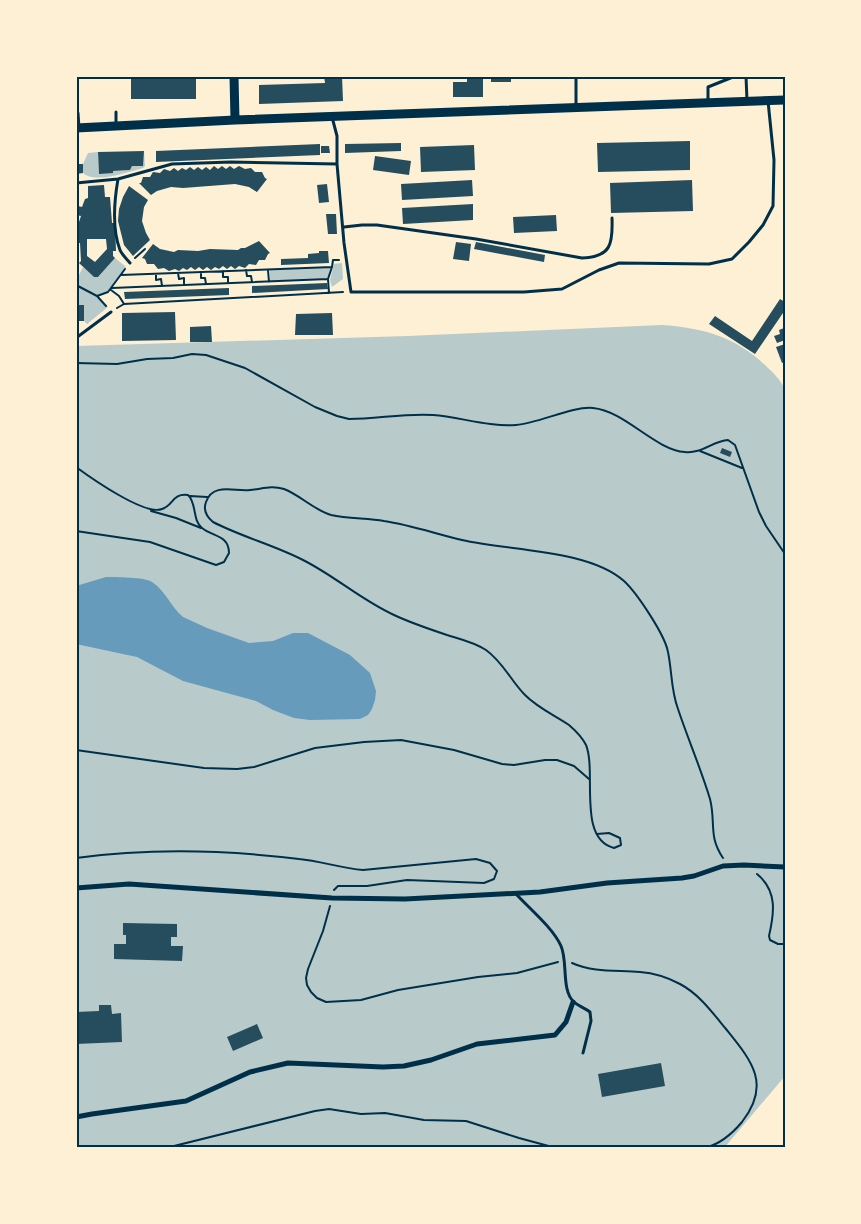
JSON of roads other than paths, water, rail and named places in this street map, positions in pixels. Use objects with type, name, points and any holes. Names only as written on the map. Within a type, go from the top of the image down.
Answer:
[{"type":"street","points":[[234,76],[235,120]]},
{"type":"street","points":[[77,128],[235,120],[785,100]]},
{"type":"street","points":[[76,888],[129,884],[332,898],[405,899],[516,894],[682,878],[730,865],[785,867]]},
{"type":"street","points":[[76,1117],[186,1101],[250,1072],[288,1063],[383,1067],[404,1066],[431,1060],[477,1044],[555,1035],[566,1022],[573,1002]]},
{"type":"lane","points":[[746,76],[747,101]]},
{"type":"lane","points":[[708,103],[708,87],[733,77]]},
{"type":"lane","points":[[576,79],[576,108]]},
{"type":"lane","points":[[332,117],[337,136],[337,164],[351,292],[524,292],[562,289],[599,270],[619,263],[709,264],[732,258],[763,225],[773,206],[774,160],[768,100]]},
{"type":"lane","points":[[116,112],[116,126]]},
{"type":"lane","points":[[77,128],[78,113]]},
{"type":"lane","points":[[76,183],[118,179],[172,164],[231,162],[337,164]]},
{"type":"lane","points":[[118,179],[114,212],[117,238],[121,252],[130,263]]},
{"type":"lane","points":[[344,227],[377,225],[476,239],[582,258],[599,256],[606,250],[613,236],[612,218]]},
{"type":"lane","points":[[76,338],[111,312]]},
{"type":"lane","points":[[516,894],[556,937],[562,948],[567,989],[573,1002],[590,1012],[591,1021],[583,1053]]},
{"type":"water","points":[[106,577],[148,580],[161,589],[183,617],[249,643],[273,641],[293,633],[308,633],[350,655],[370,673],[376,691],[372,709],[368,715],[360,719],[310,720],[294,718],[256,701],[183,681],[137,657],[76,644],[76,586]]}]
